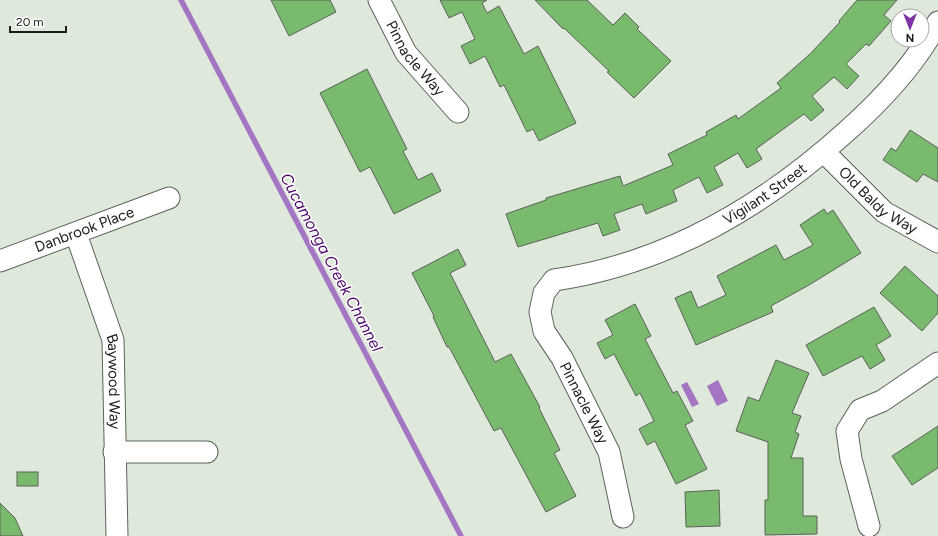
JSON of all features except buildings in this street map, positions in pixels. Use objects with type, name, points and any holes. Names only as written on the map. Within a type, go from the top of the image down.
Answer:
[{"type":"street","name":"Pinnacle Way","points":[[379,0],[406,53],[458,112]]},
{"type":"street","name":"Vigilant Street","points":[[544,293],[554,280],[601,271],[640,259],[684,242],[718,224],[779,187],[824,152],[874,107],[909,65],[938,22]]},
{"type":"street","name":"Old Baldy Way","points":[[824,152],[884,212],[938,242]]},
{"type":"street","name":"Danbrook Place","points":[[0,261],[76,234],[169,198]]},
{"type":"street","name":"Baywood Way","points":[[76,234],[113,340],[114,452],[117,536]]},
{"type":"street","name":"Pinnacle Way","points":[[544,293],[540,312],[544,332],[562,358],[609,452],[623,517]]},
{"type":"street","points":[[869,526],[851,459],[847,431],[860,410],[882,402],[938,363]]},
{"type":"street","points":[[114,452],[207,452]]},
{"type":"shaded area","points":[[718,380],[728,401],[717,406],[707,386]]},
{"type":"shaded area","points":[[687,382],[699,404],[692,407],[681,385]]},
{"type":"waterway","name":"Cucamonga Creek Channel","points":[[181,0],[461,536]]}]
